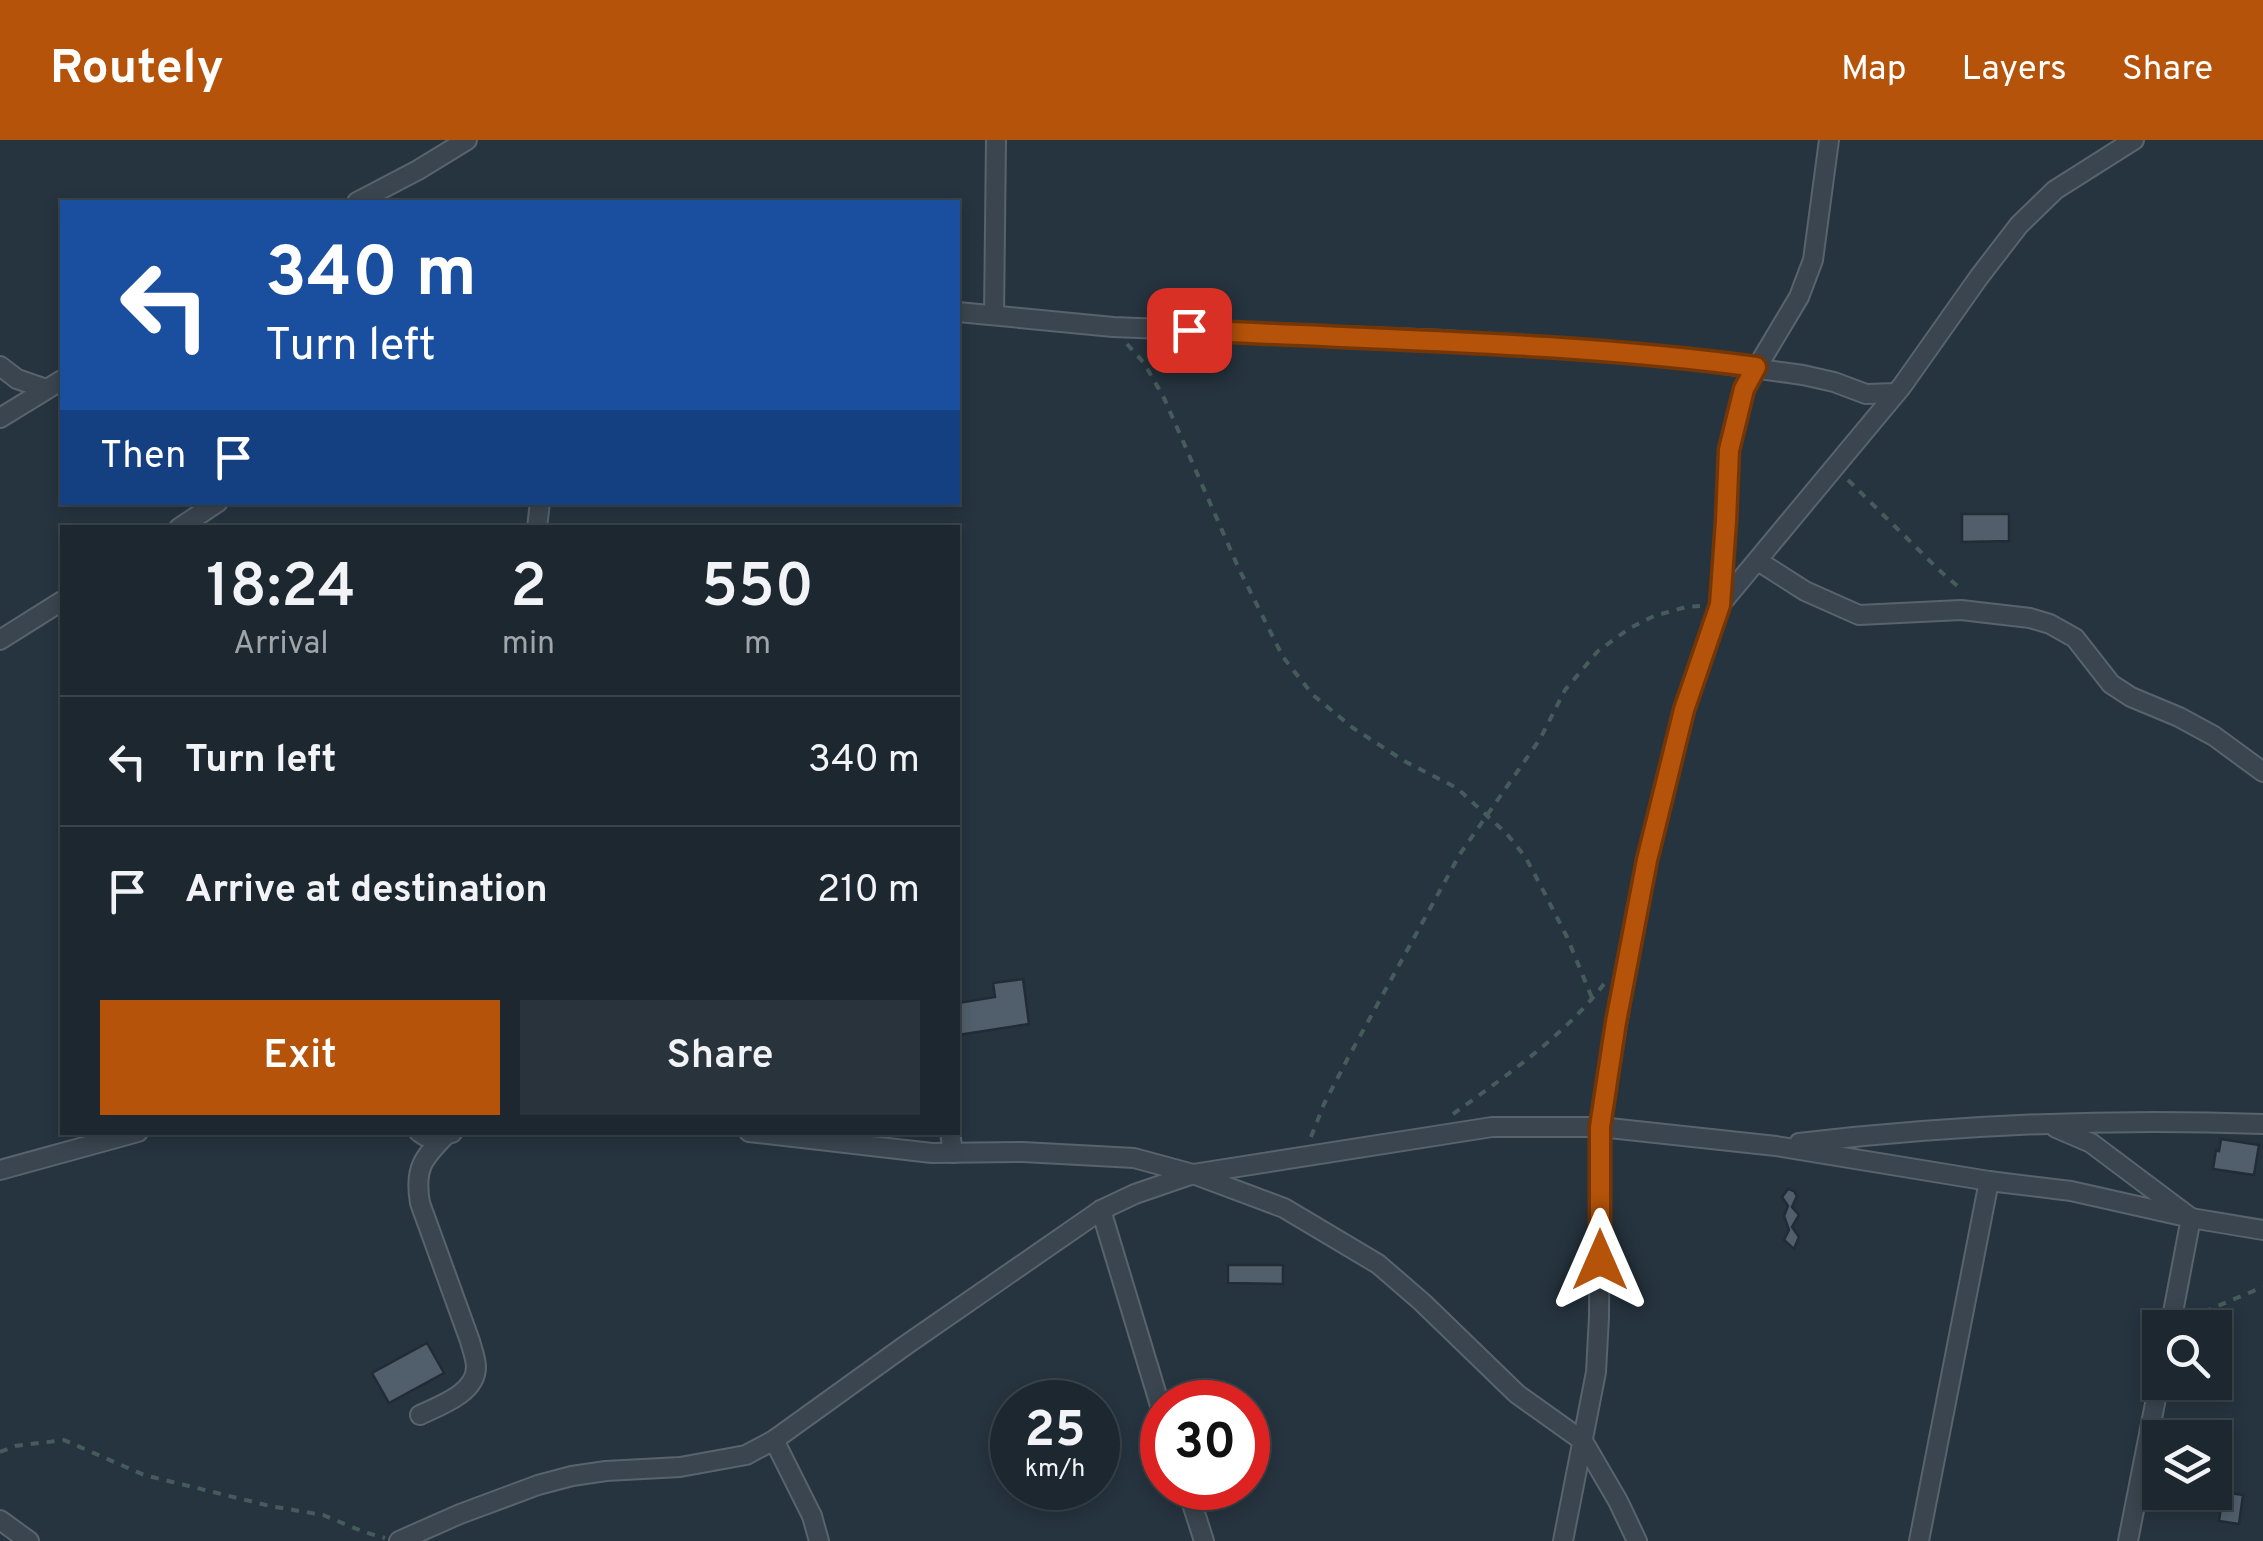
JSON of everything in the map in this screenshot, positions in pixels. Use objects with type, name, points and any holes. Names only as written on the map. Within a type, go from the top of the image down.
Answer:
[{"type":"street","points":[[994,315],[996,140]]},
{"type":"street","points":[[1563,1541],[1596,1372],[1600,1127],[1616,1022],[1647,860],[1684,710],[1720,605],[1729,450],[1744,389],[1799,297],[1813,260],[1828,140]]},
{"type":"street","points":[[1720,605],[1896,393],[2019,226],[2054,190],[2134,140]]},
{"type":"street","points":[[360,200],[460,141]]},
{"type":"street","points":[[960,312],[1112,326],[1444,340],[1673,357],[1756,367],[1834,382],[1866,394],[1896,393]]},
{"type":"street","points":[[0,366],[17,379],[54,384]]},
{"type":"street","points":[[0,418],[54,384]]},
{"type":"street","points":[[184,525],[214,505]]},
{"type":"street","points":[[1758,561],[1805,591],[1858,615],[1960,610],[2050,624],[2075,638],[2110,684],[2214,736],[2263,772]]},
{"type":"street","points":[[0,640],[60,602]]},
{"type":"street","points":[[1776,1146],[1935,1130],[2049,1124],[2173,1120],[2263,1124]]},
{"type":"street","points":[[2049,1124],[2091,1143],[2190,1218]]},
{"type":"street","points":[[396,1541],[433,1534],[522,1490],[555,1480],[746,1456],[1101,1210],[1193,1174],[1492,1128],[1600,1127],[1776,1146],[1989,1182],[2071,1191],[2263,1230]]},
{"type":"street","points":[[0,1170],[127,1135]]},
{"type":"street","points":[[420,1415],[450,1401],[473,1383],[476,1365],[416,1180],[421,1165],[450,1135]]},
{"type":"street","points":[[770,1135],[932,1153],[1023,1152],[1134,1158],[1193,1174],[1284,1208],[1378,1264],[1517,1394],[1582,1441],[1637,1541]]},
{"type":"street","points":[[950,1135],[953,1153]]},
{"type":"street","points":[[1919,1541],[1989,1182]]},
{"type":"street","points":[[1101,1210],[1152,1380]]},
{"type":"street","points":[[2173,1310],[2190,1218]]},
{"type":"street","points":[[2128,1541],[2156,1400]]},
{"type":"street","points":[[774,1440],[812,1516],[819,1541]]},
{"type":"street","points":[[1193,1510],[1204,1541]]},
{"type":"street","points":[[0,1520],[29,1541]]},
{"type":"path","points":[[1112,326],[1144,363],[1164,398],[1238,569],[1283,657],[1312,695],[1353,728],[1456,788],[1507,834],[1526,858],[1567,937],[1592,998]]},
{"type":"path","points":[[1834,466],[1964,592]]},
{"type":"path","points":[[1304,1158],[1324,1104],[1460,854],[1540,738],[1564,690],[1598,651],[1630,628],[1686,607],[1720,605]]},
{"type":"path","points":[[1446,1119],[1513,1070],[1609,978]]},
{"type":"path","points":[[2208,1310],[2263,1287]]},
{"type":"path","points":[[0,1452],[64,1440],[144,1475],[323,1515],[396,1541]]},
{"type":"building","points":[[1962,514],[2009,514],[2009,541],[1962,542]]},
{"type":"building","points":[[1023,979],[1029,1024],[960,1035],[960,1003],[995,997],[993,983]]},
{"type":"building","points":[[2221,1139],[2259,1145],[2254,1175],[2213,1169]]},
{"type":"building","points":[[1788,1189],[1797,1196],[1792,1207],[1799,1215],[1792,1227],[1799,1237],[1794,1249],[1784,1240],[1789,1230],[1784,1216],[1788,1206],[1782,1197]]},
{"type":"building","points":[[1228,1265],[1283,1265],[1283,1284],[1228,1283]]},
{"type":"building","points":[[427,1343],[444,1373],[389,1403],[372,1373]]},
{"type":"building","points":[[2232,1493],[2243,1495],[2239,1524],[2219,1521],[2221,1510],[2232,1510]]},
{"type":"route","points":[[1189,330],[1444,340],[1756,367],[1744,389],[1729,450],[1720,605],[1684,710],[1647,860],[1616,1022],[1600,1127],[1600,1260]]}]
